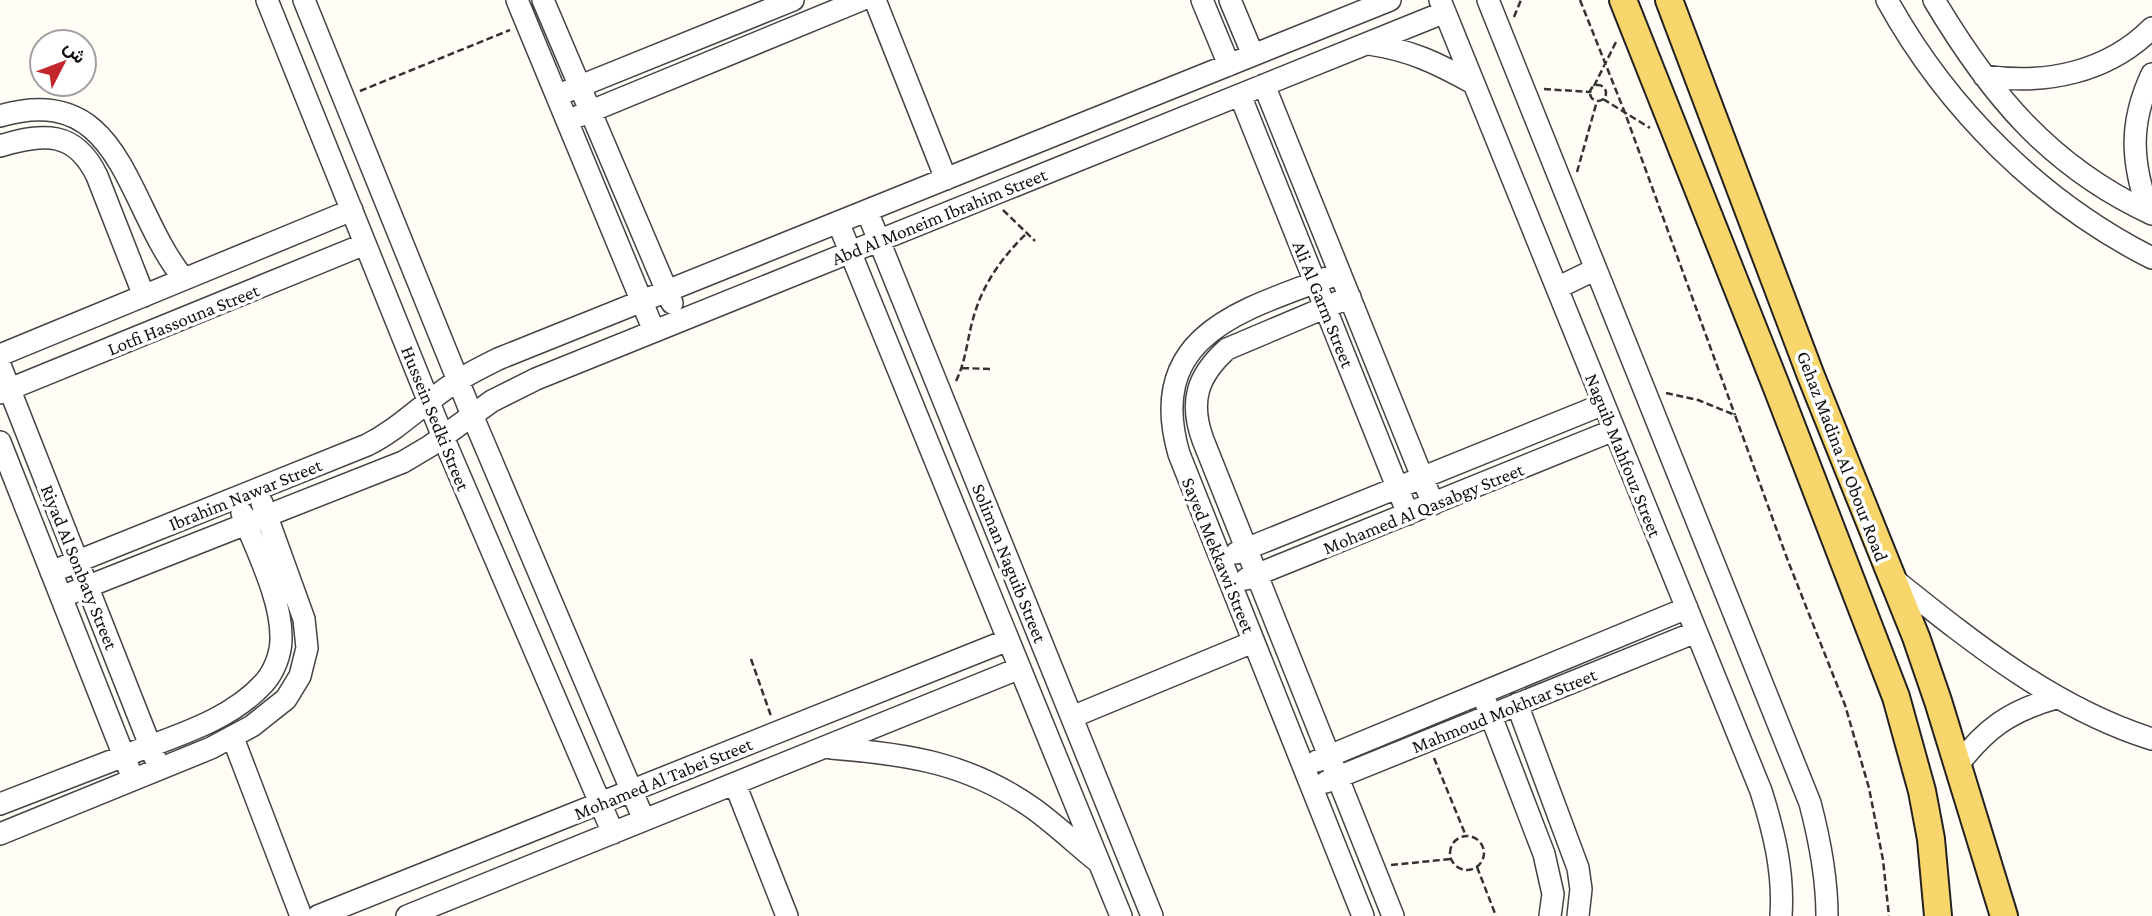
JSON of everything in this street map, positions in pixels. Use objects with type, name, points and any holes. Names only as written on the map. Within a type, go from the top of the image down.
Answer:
[{"type":"main road","name":"Gehaz Madina Al Obour Road","points":[[1669,0],[1811,376],[1916,637],[2004,916]]},
{"type":"main road","name":"Gehaz Madina Al Obour Road","points":[[1626,8],[1896,697],[1910,744],[1931,839],[1938,916]]},
{"type":"main road","points":[[1777,388],[1811,376]]},
{"type":"street","points":[[253,0],[277,24]]},
{"type":"street","name":"Hussein Sedki Street","points":[[267,0],[443,437],[612,833]]},
{"type":"street","points":[[517,0],[654,331]]},
{"type":"street","points":[[543,0],[680,321]]},
{"type":"street","points":[[567,121],[861,0]]},
{"type":"street","points":[[875,0],[946,179]]},
{"type":"street","points":[[1202,0],[1229,65]]},
{"type":"street","points":[[1230,0],[1253,55]]},
{"type":"street","name":"Abd Al Moneim Ibrahim Street","points":[[429,401],[498,359],[1390,0]]},
{"type":"street","points":[[1488,0],[1810,803],[1822,847],[1827,916]]},
{"type":"street","points":[[1887,0],[1926,62],[1961,108],[1982,130],[2043,187],[2080,215],[2152,258]]},
{"type":"street","points":[[1934,0],[1957,38],[2006,104],[2064,161],[2100,187],[2150,213]]},
{"type":"street","points":[[556,96],[748,8],[782,2],[787,31]]},
{"type":"street","name":"Hussein Sedki Street","points":[[308,5],[472,415],[644,820]]},
{"type":"street","name":"Abd Al Moneim Ibrahim Street","points":[[443,437],[472,415],[514,390],[1367,43],[1442,6]]},
{"type":"street","name":"Naguib Mahfouz Street","points":[[1442,6],[1761,791],[1777,842],[1781,916]]},
{"type":"street","points":[[748,8],[761,41]]},
{"type":"street","points":[[1984,76],[2033,80],[2081,71],[2125,50],[2152,28]]},
{"type":"street","points":[[1367,43],[1411,52],[1474,83]]},
{"type":"street","points":[[2150,213],[2139,185],[2134,156],[2135,127],[2141,99],[2152,74]]},
{"type":"street","name":"Ali Al Garm Street","points":[[1264,85],[1433,504]]},
{"type":"street","name":"Ali Al Garm Street","points":[[1240,94],[1408,513]]},
{"type":"street","points":[[0,116],[31,108],[45,108],[75,116],[89,124],[110,147],[162,248],[184,279]]},
{"type":"street","points":[[0,146],[38,136],[61,140],[80,151],[91,163],[97,176],[144,296]]},
{"type":"street","name":"Lotfi Hassouna Street","points":[[0,355],[352,210]]},
{"type":"street","name":"Soliman Naguib Street","points":[[867,211],[1152,916]]},
{"type":"street","name":"Soliman Naguib Street","points":[[838,222],[1121,916]]},
{"type":"street","name":"Lotfi Hassouna Street","points":[[5,391],[365,244]]},
{"type":"street","points":[[1557,288],[1595,269]]},
{"type":"street","name":"Sayed Mekkawi Street","points":[[1340,273],[1218,324],[1199,340],[1184,360],[1175,382],[1171,406],[1172,430],[1179,454],[1361,912]]},
{"type":"street","name":"Sayed Mekkawi Street","points":[[1350,297],[1227,349],[1212,363],[1202,380],[1196,410],[1198,425],[1389,907]]},
{"type":"street","name":"Riyad Al Sonbaty Street","points":[[0,365],[5,391],[78,561],[160,769]]},
{"type":"street","name":"Ibrahim Nawar Street","points":[[51,572],[367,445],[400,426],[429,401]]},
{"type":"street","name":"Mohamed Al Qasabgy Street","points":[[1220,559],[1604,404]]},
{"type":"street","name":"Mohamed Al Qasabgy Street","points":[[1231,586],[1614,430]]},
{"type":"street","name":"Ibrahim Nawar Street","points":[[61,597],[402,462],[443,437]]},
{"type":"street","name":"Riyad Al Sonbaty Street","points":[[0,442],[133,780]]},
{"type":"street","points":[[0,834],[233,737],[270,714],[286,699],[300,676],[307,648],[302,610],[258,489]]},
{"type":"street","points":[[0,804],[200,725],[235,706],[265,681],[276,662],[281,642],[280,620],[236,498]]},
{"type":"street","points":[[1890,575],[1943,619],[2056,698],[2132,733],[2152,739]]},
{"type":"street","name":"Mahmoud Mokhtar Street","points":[[1303,767],[1687,608]]},
{"type":"street","name":"Mohamed Al Tabei Street","points":[[318,916],[776,733],[1005,631],[1029,611]]},
{"type":"street","name":"Mahmoud Mokhtar Street","points":[[1311,788],[1696,632]]},
{"type":"street","points":[[1072,717],[1253,642]]},
{"type":"street","name":"Mohamed Al Tabei Street","points":[[412,915],[440,910],[612,833],[1020,668]]},
{"type":"street","points":[[1482,693],[1550,874],[1553,894],[1550,916]]},
{"type":"street","points":[[1957,766],[1976,742],[1999,722],[2026,706],[2056,698]]},
{"type":"street","points":[[1517,704],[1578,868],[1581,889],[1578,916]]},
{"type":"street","points":[[1284,720],[1310,709]]},
{"type":"street","points":[[233,737],[301,916]]},
{"type":"street","points":[[825,747],[893,753],[931,760],[967,772],[1002,789],[1034,810],[1099,863]]},
{"type":"street","points":[[735,784],[787,916]]},
{"type":"street","points":[[1331,838],[1357,826]]},
{"type":"street","points":[[1361,912],[1389,907]]},
{"type":"path","points":[[1580,0],[1625,113],[1788,561],[1845,705],[1869,788],[1883,860],[1889,916]]},
{"type":"path","points":[[1590,92],[1605,65],[1626,8]]},
{"type":"path","points":[[344,97],[526,24]]},
{"type":"path","points":[[1594,86],[1604,89],[1603,99]]},
{"type":"path","points":[[1523,88],[1590,92]]},
{"type":"path","points":[[1590,92],[1590,96],[1597,101]]},
{"type":"path","points":[[1603,99],[1680,147]]},
{"type":"path","points":[[1597,101],[1603,99]]},
{"type":"path","points":[[1568,201],[1597,101]]},
{"type":"path","points":[[988,196],[1035,241]]},
{"type":"path","points":[[944,400],[962,368],[973,318],[984,289],[1003,258],[1027,233]]},
{"type":"path","points":[[962,368],[990,369]]},
{"type":"path","points":[[1644,389],[1698,400],[1735,415]]},
{"type":"path","points":[[751,659],[776,733]]},
{"type":"path","points":[[1427,741],[1466,836]]},
{"type":"path","points":[[1466,836],[1475,838],[1484,852],[1483,860],[1477,867],[1467,870],[1457,867],[1451,859],[1450,848],[1457,839],[1466,836]]},
{"type":"path","points":[[1373,867],[1451,859]]},
{"type":"path","points":[[1477,867],[1496,916]]}]
